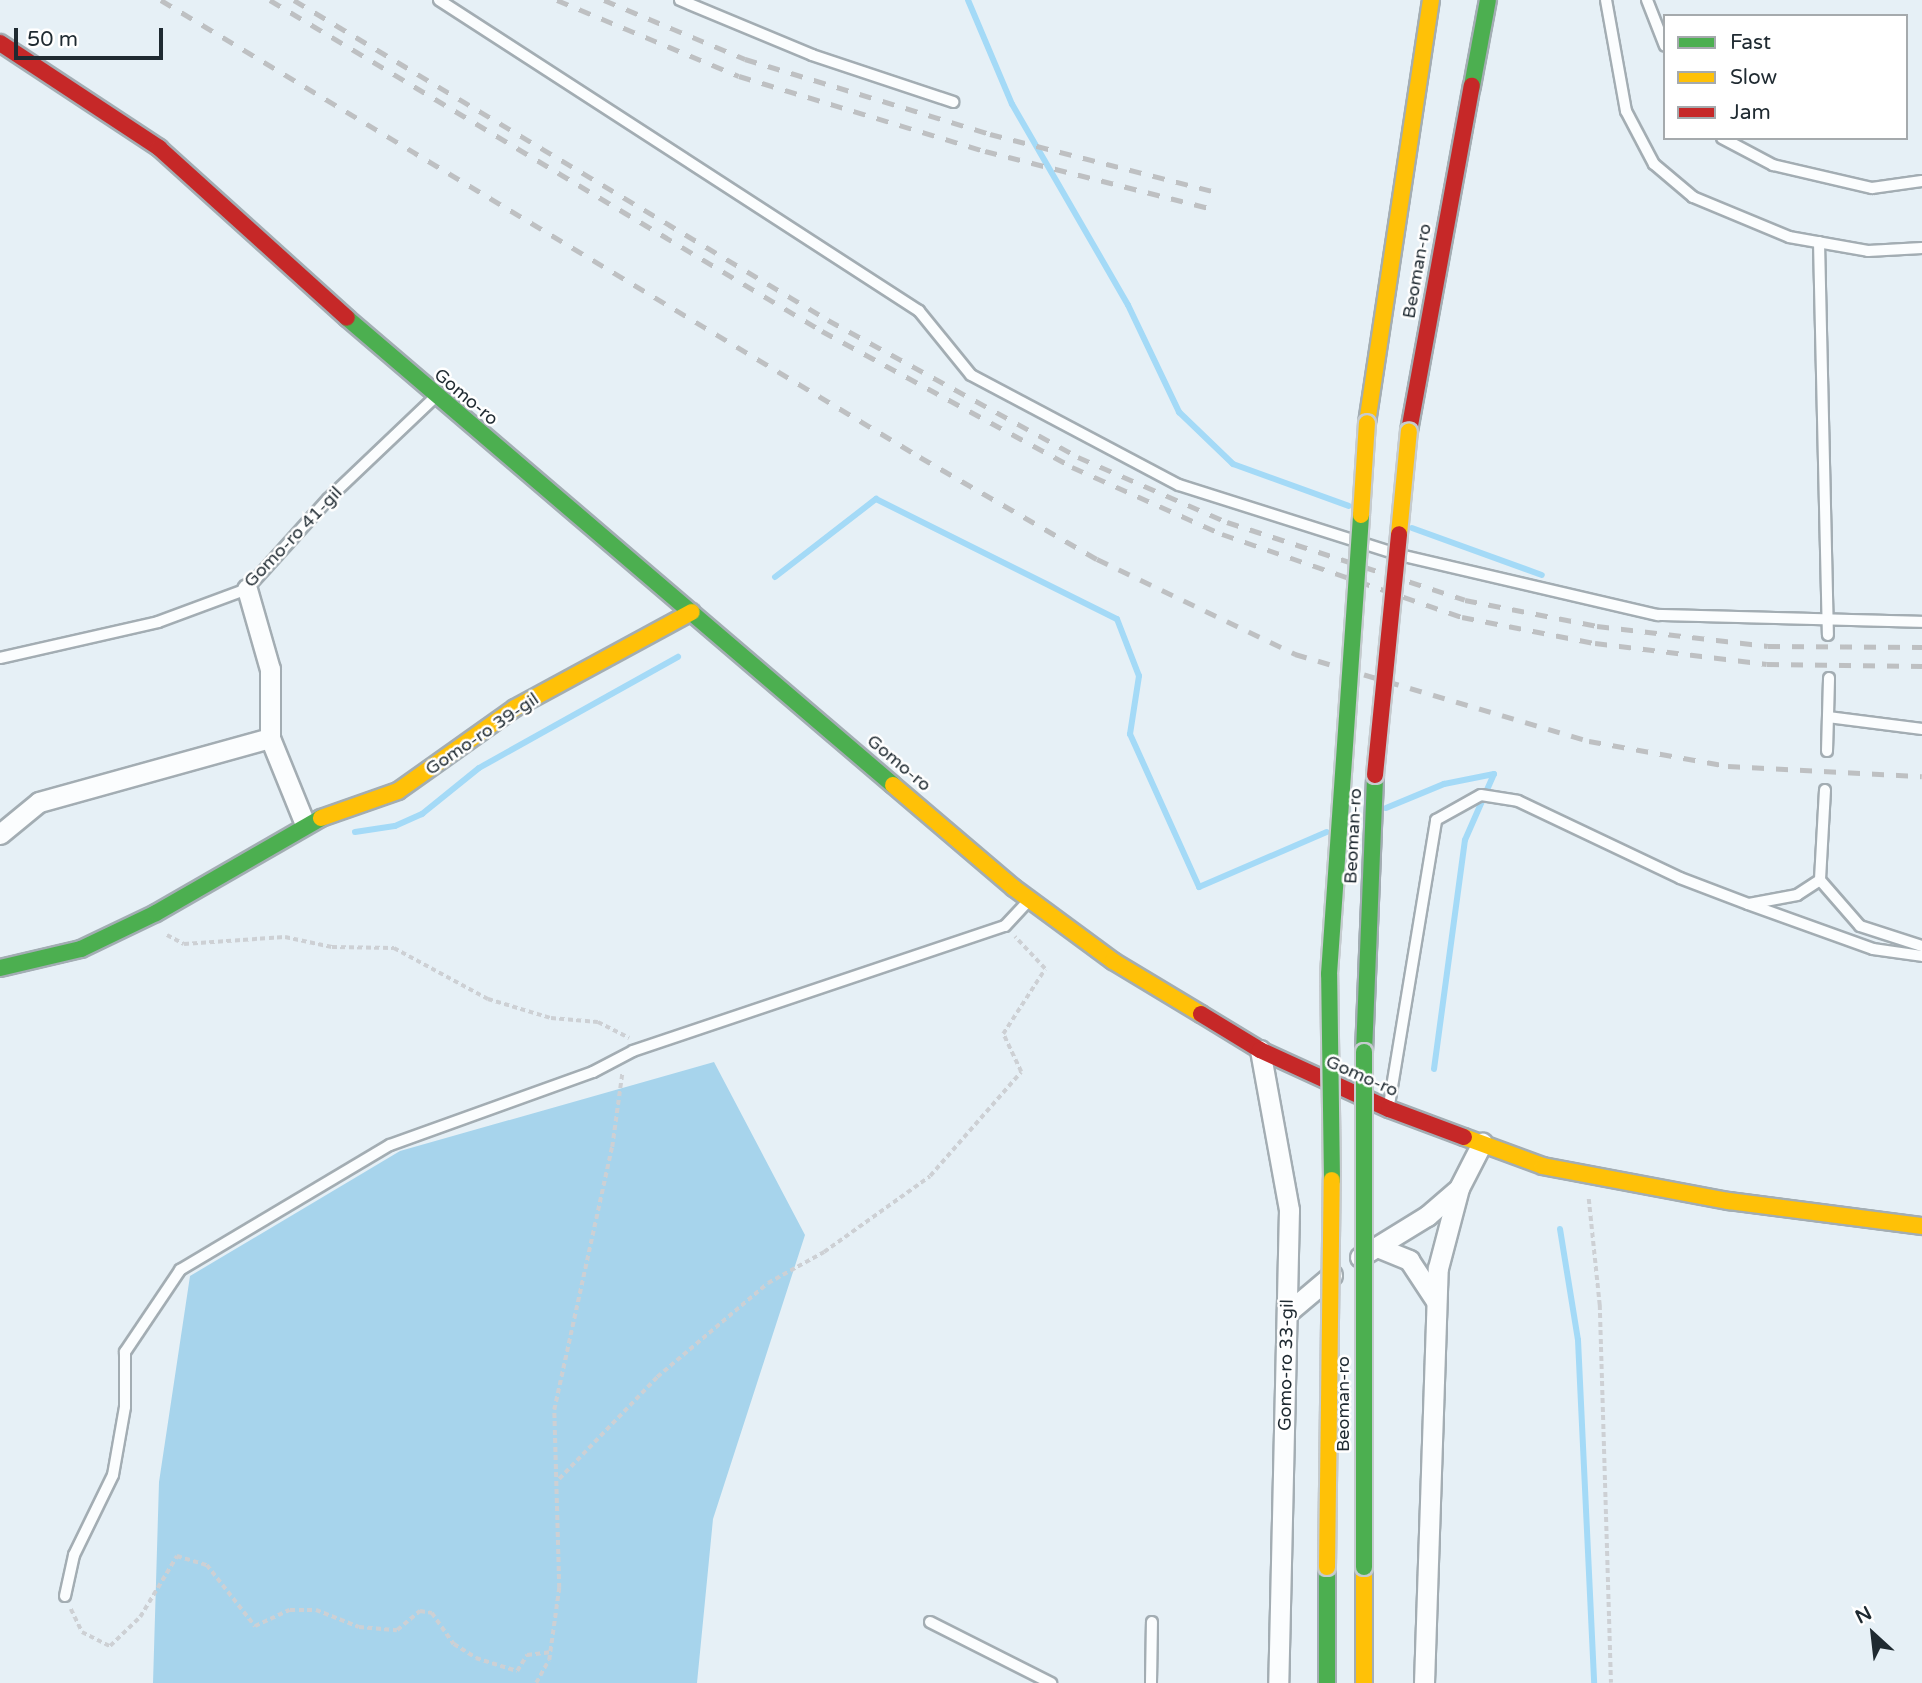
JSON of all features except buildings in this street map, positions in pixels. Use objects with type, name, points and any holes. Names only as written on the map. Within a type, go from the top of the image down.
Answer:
[{"type":"main road","name":"Beoman-ro","points":[[1327,1683],[1332,1214],[1329,974],[1367,423],[1431,0]]},
{"type":"main road","name":"Beoman-ro","points":[[1364,1683],[1364,1027],[1375,775],[1409,430],[1457,154],[1488,0]]},
{"type":"main road","name":"Gomo-ro","points":[[0,43],[159,148],[435,397],[1029,899],[1113,961],[1261,1050],[1388,1109],[1544,1166],[1729,1201],[1922,1226]]},
{"type":"main road","name":"Gomo-ro 39-gil","points":[[0,968],[81,949],[156,913],[304,824],[398,791],[515,708],[692,612]]},
{"type":"street","points":[[247,589],[270,669],[270,738],[304,824]]},
{"type":"street","points":[[0,834],[39,802],[270,738]]},
{"type":"street","name":"Gomo-ro 33-gil","points":[[1261,1050],[1286,1176],[1287,1313],[1278,1683]]},
{"type":"street","points":[[1424,1683],[1436,1302],[1443,1244],[1459,1188],[1482,1143]]},
{"type":"street","points":[[1287,1313],[1336,1272],[1427,1216],[1459,1188]]},
{"type":"street","points":[[1377,1247],[1409,1260],[1436,1302]]},
{"type":"lane","points":[[439,0],[919,311],[971,375],[1180,485],[1459,572],[1658,615],[1922,622]]},
{"type":"lane","points":[[680,0],[812,55],[953,102]]},
{"type":"lane","points":[[1606,0],[1626,111],[1654,164],[1693,197],[1789,237],[1868,251],[1922,248]]},
{"type":"lane","points":[[1647,0],[1663,41]]},
{"type":"lane","points":[[1726,140],[1773,165],[1872,188],[1922,181]]},
{"type":"lane","points":[[1819,242],[1828,635]]},
{"type":"lane","name":"Gomo-ro 41-gil","points":[[0,658],[158,622],[247,589],[328,499],[435,397]]},
{"type":"lane","points":[[1827,751],[1829,678]]},
{"type":"lane","points":[[1828,717],[1922,729]]},
{"type":"lane","points":[[1825,790],[1820,880],[1860,926],[1922,946]]},
{"type":"lane","points":[[1388,1109],[1436,820],[1481,794],[1518,801],[1680,878],[1748,904],[1874,949],[1922,956]]},
{"type":"lane","points":[[1748,904],[1797,895],[1820,880]]},
{"type":"lane","points":[[65,1596],[74,1555],[113,1475],[125,1407],[125,1352],[180,1270],[390,1145],[593,1072],[625,1054],[1005,926],[1029,899]]},
{"type":"lane","points":[[930,1622],[1051,1683]]},
{"type":"lane","points":[[1151,1683],[1152,1622]]},
{"type":"path","points":[[156,913],[160,931],[184,944],[285,937],[332,947],[394,948],[488,999],[551,1018],[598,1022],[632,1040],[625,1054],[612,1147],[554,1410],[559,1588],[550,1652],[536,1683]]},
{"type":"path","points":[[557,1481],[657,1377],[768,1283],[824,1252],[930,1175],[1021,1072],[1003,1034],[1045,969],[1005,926]]},
{"type":"path","points":[[1588,1174],[1600,1305],[1611,1683]]},
{"type":"path","points":[[65,1596],[82,1632],[110,1646],[140,1618],[177,1556],[207,1565],[255,1626],[290,1610],[316,1610],[359,1627],[397,1630],[420,1611],[432,1612],[454,1644],[465,1651],[517,1671],[527,1655],[550,1652]]},
{"type":"shaded area","points":[[714,1062],[805,1235],[713,1519],[697,1683],[153,1683],[159,1482],[190,1276],[400,1151]]},
{"type":"waterway","points":[[968,0],[1012,104],[1128,305],[1179,412],[1233,464],[1349,506]]},
{"type":"waterway","points":[[775,577],[876,499],[1117,619],[1139,676],[1130,734],[1199,887],[1327,832]]},
{"type":"waterway","points":[[1412,528],[1542,575]]},
{"type":"waterway","points":[[355,832],[395,826],[422,814],[479,768],[678,657]]},
{"type":"waterway","points":[[1386,808],[1444,784],[1494,774]]},
{"type":"waterway","points":[[1434,1069],[1465,840],[1494,774]]},
{"type":"waterway","points":[[1560,1229],[1578,1340],[1594,1683]]},
{"type":"railway","points":[[161,0],[920,457],[1097,559],[1295,654],[1589,741],[1728,766],[1922,776]]},
{"type":"railway","points":[[270,0],[822,331],[1072,467],[1222,534],[1462,617],[1595,643],[1767,664],[1922,666]]},
{"type":"railway","points":[[294,0],[828,320],[1078,457],[1227,522],[1465,600],[1597,626],[1768,646],[1922,647]]},
{"type":"railway","points":[[557,0],[739,76],[985,151],[1216,210]]},
{"type":"railway","points":[[604,0],[745,59],[990,134],[1220,193]]},
{"type":"traffic: fast","points":[[1472,86],[1488,0]]},
{"type":"traffic: fast","points":[[347,318],[893,785]]},
{"type":"traffic: fast","points":[[1332,1180],[1329,974],[1361,515]]},
{"type":"traffic: fast","points":[[1364,1052],[1375,775]]},
{"type":"traffic: fast","points":[[0,968],[81,949],[156,913],[321,818]]},
{"type":"traffic: fast","points":[[1364,1052],[1364,1567]]},
{"type":"traffic: fast","points":[[1327,1567],[1327,1683]]},
{"type":"traffic: slow","points":[[1367,423],[1431,0]]},
{"type":"traffic: slow","points":[[1361,515],[1367,423]]},
{"type":"traffic: slow","points":[[1399,534],[1409,431]]},
{"type":"traffic: slow","points":[[321,818],[398,791],[515,708],[692,612]]},
{"type":"traffic: slow","points":[[893,785],[1014,888],[1113,961],[1201,1014]]},
{"type":"traffic: slow","points":[[1464,1137],[1543,1166],[1729,1201],[1922,1226]]},
{"type":"traffic: slow","points":[[1327,1567],[1332,1180]]},
{"type":"traffic: slow","points":[[1364,1567],[1364,1683]]},
{"type":"traffic: jam","points":[[0,43],[159,148],[347,318]]},
{"type":"traffic: jam","points":[[1409,431],[1472,86]]},
{"type":"traffic: jam","points":[[1375,775],[1399,534]]},
{"type":"traffic: jam","points":[[1201,1014],[1260,1050],[1389,1109],[1464,1137]]}]
